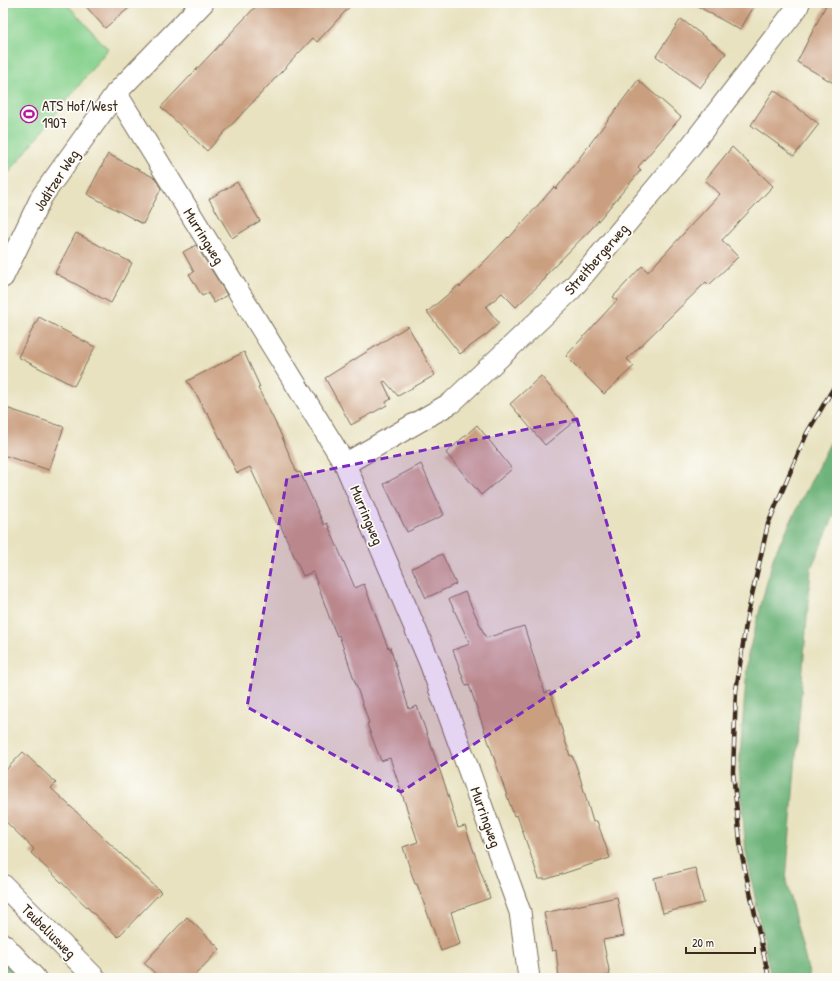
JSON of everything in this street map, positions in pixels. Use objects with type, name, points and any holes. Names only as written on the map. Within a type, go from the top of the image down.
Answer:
[{"type":"street","name":"Joditzer Weg","points":[[3,277],[42,196],[116,93],[203,3]]},
{"type":"street","name":"Streitbergerweg","points":[[345,464],[451,402],[571,290],[690,147],[797,8],[799,3]]},
{"type":"street","name":"Murringweg","points":[[116,93],[345,464],[430,662],[518,904],[529,978]]},
{"type":"street","name":"Teubeliusweg","points":[[3,885],[95,978]]},
{"type":"street","points":[[3,944],[35,978]]},
{"type":"highlighted area","points":[[577,419],[639,636],[401,792],[247,707],[287,478]]},
{"type":"green space","name":"ATS Hof/West 1907","points":[[3,3],[66,3],[108,49],[3,180]]},
{"type":"green space","points":[[837,429],[837,509],[811,568],[786,881],[810,978],[771,978],[746,852],[739,769],[748,655],[774,555]]},
{"type":"green space","points":[[3,944],[35,978],[3,978]]},
{"type":"building","points":[[83,3],[135,3],[105,28]]},
{"type":"building","points":[[259,3],[353,3],[317,42],[313,38],[207,151],[161,107]]},
{"type":"building","points":[[692,3],[756,3],[740,30]]},
{"type":"building","points":[[827,3],[837,3],[837,85],[797,62]]},
{"type":"building","points":[[681,19],[726,53],[700,88],[656,56]]},
{"type":"building","points":[[638,80],[681,117],[638,167],[641,170],[593,227],[545,276],[546,278],[516,307],[502,293],[486,307],[499,323],[460,354],[427,312],[459,285],[460,287],[508,237],[509,238],[554,187],[556,189]]},
{"type":"building","points":[[774,90],[819,124],[794,156],[751,125]]},
{"type":"building","points":[[732,147],[773,186],[722,240],[738,257],[709,285],[706,282],[627,359],[634,366],[604,394],[566,356],[617,300],[613,297],[642,266],[648,272],[720,194],[705,180]]},
{"type":"building","points":[[108,154],[155,178],[161,189],[143,224],[87,194]]},
{"type":"building","points":[[237,182],[260,221],[232,238],[209,199]]},
{"type":"building","points":[[76,233],[132,263],[111,303],[55,273]]},
{"type":"building","points":[[196,245],[227,295],[214,303],[208,293],[202,296],[189,274],[194,272],[183,252]]},
{"type":"building","points":[[39,317],[95,347],[74,386],[18,357]]},
{"type":"building","points":[[408,326],[435,375],[398,396],[385,381],[383,382],[391,399],[386,402],[387,405],[351,425],[325,378]]},
{"type":"building","points":[[244,352],[260,387],[258,388],[279,430],[297,473],[300,472],[324,525],[327,523],[355,588],[364,584],[388,648],[390,647],[409,709],[417,706],[445,785],[458,828],[465,826],[490,898],[451,912],[460,944],[441,951],[417,884],[415,884],[403,847],[418,842],[390,758],[381,761],[367,724],[369,723],[339,635],[337,636],[313,572],[303,576],[280,524],[277,525],[250,467],[237,473],[207,412],[206,413],[198,397],[187,381]]},
{"type":"building","points":[[541,376],[577,419],[545,445],[510,404]]},
{"type":"building","points":[[3,407],[64,427],[49,470],[3,455]]},
{"type":"building","points":[[477,425],[512,469],[481,495],[446,453]]},
{"type":"building","points":[[421,464],[444,515],[407,532],[384,484]]},
{"type":"building","points":[[442,554],[456,584],[426,598],[412,568]]},
{"type":"building","points":[[465,592],[486,638],[524,626],[545,693],[550,691],[570,756],[572,755],[579,774],[593,822],[597,821],[610,858],[547,879],[539,879],[517,815],[514,816],[469,685],[466,686],[453,650],[470,644],[449,599]]},
{"type":"building","points":[[23,752],[56,783],[51,788],[161,892],[118,937],[31,853],[34,849],[3,819],[3,773]]},
{"type":"building","points":[[695,868],[704,903],[663,913],[654,878]]},
{"type":"building","points":[[617,897],[624,936],[603,940],[610,975],[591,978],[559,978],[556,950],[552,951],[544,913]]},
{"type":"building","points":[[187,917],[220,949],[192,978],[160,978],[144,963]]},
{"type":"railway","points":[[769,978],[741,851],[733,772],[736,691],[747,617],[768,524],[807,433],[837,382]]},
{"type":"place","name":"ATS Hof/West 1907","points":[[29,114]]}]
